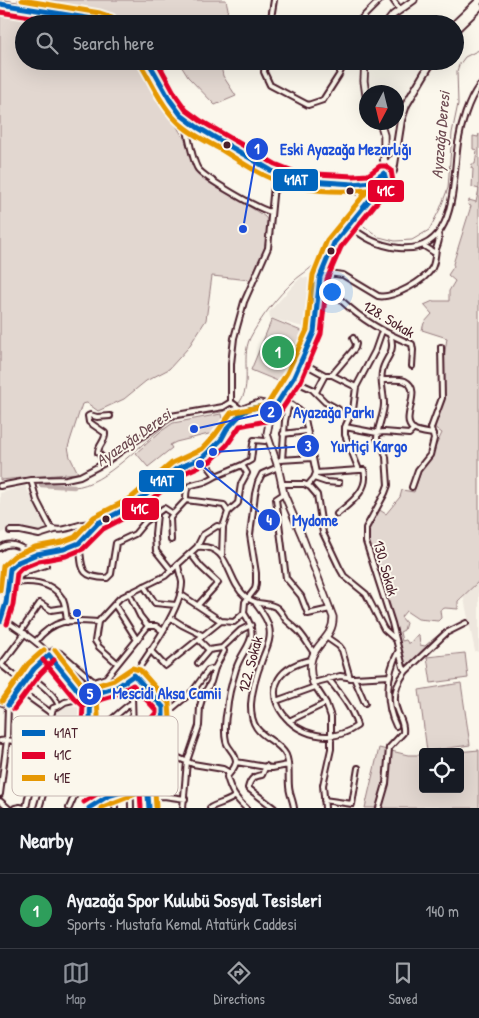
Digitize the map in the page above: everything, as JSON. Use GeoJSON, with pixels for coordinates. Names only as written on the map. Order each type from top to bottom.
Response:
{"type":"FeatureCollection","features":[{"type":"Feature","properties":{"kind":"main road"},"geometry":{"type":"LineString","coordinates":[[464,15],[479,1]]}},
{"type":"Feature","properties":{"kind":"main road"},"geometry":{"type":"LineString","coordinates":[[0,4],[67,15]]}},
{"type":"Feature","properties":{"kind":"main road"},"geometry":{"type":"LineString","coordinates":[[464,21],[479,7]]}},
{"type":"Feature","properties":{"kind":"main road"},"geometry":{"type":"LineString","coordinates":[[152,70],[173,111],[186,124],[222,147],[282,178],[354,188],[367,194],[374,193],[394,167],[401,120],[406,105],[427,70]]}},
{"type":"Feature","properties":{"kind":"main road"},"geometry":{"type":"LineString","coordinates":[[152,70],[181,115],[226,146],[272,173],[296,180]]}},
{"type":"Feature","properties":{"kind":"main road"},"geometry":{"type":"LineString","coordinates":[[322,183],[366,184],[385,177],[391,162],[398,119],[403,104],[422,70]]}},
{"type":"Feature","properties":{"kind":"main road"},"geometry":{"type":"LineString","coordinates":[[384,160],[386,164],[391,162]]}},
{"type":"Feature","properties":{"kind":"main road"},"geometry":{"type":"LineString","coordinates":[[362,192],[362,187],[366,184]]}},
{"type":"Feature","properties":{"kind":"street"},"geometry":{"type":"LineString","coordinates":[[272,15],[274,0]]}},
{"type":"Feature","properties":{"kind":"street"},"geometry":{"type":"LineString","coordinates":[[365,15],[380,0]]}},
{"type":"Feature","properties":{"kind":"street"},"geometry":{"type":"LineString","coordinates":[[393,0],[400,10]]}},
{"type":"Feature","properties":{"kind":"street"},"geometry":{"type":"LineString","coordinates":[[395,15],[414,0]]}},
{"type":"Feature","properties":{"kind":"street"},"geometry":{"type":"LineString","coordinates":[[264,70],[270,85],[308,105],[323,100],[341,70]]}},
{"type":"Feature","properties":{"kind":"street"},"geometry":{"type":"LineString","coordinates":[[365,70],[365,85]]}},
{"type":"Feature","properties":{"kind":"street"},"geometry":{"type":"LineString","coordinates":[[350,222],[363,237],[376,243],[403,248],[424,246],[438,234],[452,200],[459,136],[471,101],[479,86]]}},
{"type":"Feature","properties":{"kind":"street"},"geometry":{"type":"LineString","coordinates":[[186,124],[196,163],[201,171],[247,202],[271,212]]}},
{"type":"Feature","properties":{"kind":"street"},"geometry":{"type":"LineString","coordinates":[[382,130],[385,177]]}},
{"type":"Feature","properties":{"kind":"street"},"geometry":{"type":"LineString","coordinates":[[376,180],[384,160]]}},
{"type":"Feature","properties":{"kind":"street"},"geometry":{"type":"LineString","coordinates":[[242,410],[232,402],[231,364],[234,338],[244,302],[268,248],[274,185],[272,173]]}},
{"type":"Feature","properties":{"kind":"street"},"geometry":{"type":"LineString","coordinates":[[273,197],[277,185],[282,178]]}},
{"type":"Feature","properties":{"kind":"street"},"geometry":{"type":"LineString","coordinates":[[361,209],[362,192]]}},
{"type":"Feature","properties":{"kind":"street"},"geometry":{"type":"LineString","coordinates":[[278,464],[267,440],[267,429],[271,411],[292,380],[315,327],[321,272],[334,243],[374,193]]}},
{"type":"Feature","properties":{"kind":"street"},"geometry":{"type":"LineString","coordinates":[[321,272],[343,275],[382,297],[404,290],[427,274],[432,268],[439,240],[438,234]]}},
{"type":"Feature","properties":{"kind":"street"},"geometry":{"type":"LineString","coordinates":[[424,246],[436,253]]}},
{"type":"Feature","properties":{"kind":"street","name":"128. Sokak"},"geometry":{"type":"LineString","coordinates":[[321,272],[342,300],[382,331],[412,344],[414,350],[412,366]]}},
{"type":"Feature","properties":{"kind":"street"},"geometry":{"type":"LineString","coordinates":[[359,470],[345,435],[345,427],[353,410],[356,387],[375,351],[382,331]]}},
{"type":"Feature","properties":{"kind":"street"},"geometry":{"type":"LineString","coordinates":[[377,434],[384,403],[383,368],[391,353],[390,335]]}},
{"type":"Feature","properties":{"kind":"street"},"geometry":{"type":"LineString","coordinates":[[332,375],[355,348],[356,344],[353,338]]}},
{"type":"Feature","properties":{"kind":"street"},"geometry":{"type":"LineString","coordinates":[[412,487],[418,470],[430,455],[434,439],[431,428],[442,398],[442,347]]}},
{"type":"Feature","properties":{"kind":"street"},"geometry":{"type":"LineString","coordinates":[[301,362],[325,375],[332,375],[356,387]]}},
{"type":"Feature","properties":{"kind":"street"},"geometry":{"type":"LineString","coordinates":[[316,392],[325,375]]}},
{"type":"Feature","properties":{"kind":"street"},"geometry":{"type":"LineString","coordinates":[[292,380],[316,392],[325,402],[338,409]]}},
{"type":"Feature","properties":{"kind":"street"},"geometry":{"type":"LineString","coordinates":[[382,380],[404,381],[409,384],[413,393],[409,424],[414,429],[433,434]]}},
{"type":"Feature","properties":{"kind":"street"},"geometry":{"type":"LineString","coordinates":[[280,398],[304,414],[316,473],[308,486]]}},
{"type":"Feature","properties":{"kind":"street"},"geometry":{"type":"LineString","coordinates":[[0,486],[32,480],[66,479],[80,476],[107,462],[171,416],[223,407],[232,402]]}},
{"type":"Feature","properties":{"kind":"street"},"geometry":{"type":"LineString","coordinates":[[91,716],[90,702],[54,660],[36,641],[1,620],[10,584],[10,569],[18,562],[37,554],[64,549],[79,543],[96,527],[140,504],[176,471],[196,462],[219,443],[232,420],[242,410],[259,403],[271,411]]}},
{"type":"Feature","properties":{"kind":"street"},"geometry":{"type":"LineString","coordinates":[[289,403],[278,464],[279,485],[317,576],[333,622],[310,660],[310,672],[314,685],[326,703],[331,717],[331,749],[323,785],[325,808]]}},
{"type":"Feature","properties":{"kind":"street"},"geometry":{"type":"LineString","coordinates":[[227,430],[241,414],[252,407],[271,411]]}},
{"type":"Feature","properties":{"kind":"street"},"geometry":{"type":"LineString","coordinates":[[107,462],[98,453],[104,441],[105,433],[88,422],[88,419],[90,415],[97,417],[110,416]]}},
{"type":"Feature","properties":{"kind":"street"},"geometry":{"type":"LineString","coordinates":[[345,427],[377,434],[384,432],[409,434],[414,429]]}},
{"type":"Feature","properties":{"kind":"street"},"geometry":{"type":"LineString","coordinates":[[283,434],[307,431]]}},
{"type":"Feature","properties":{"kind":"street","name":"130. Sokak"},"geometry":{"type":"LineString","coordinates":[[377,434],[378,443],[386,456],[388,485],[366,528],[366,542],[392,623],[398,652],[406,671]]}},
{"type":"Feature","properties":{"kind":"street"},"geometry":{"type":"LineString","coordinates":[[171,540],[170,518],[186,500],[188,487],[192,484],[200,484],[251,460],[253,444],[267,440]]}},
{"type":"Feature","properties":{"kind":"street"},"geometry":{"type":"LineString","coordinates":[[202,458],[216,476]]}},
{"type":"Feature","properties":{"kind":"street"},"geometry":{"type":"LineString","coordinates":[[180,594],[221,621],[234,622],[244,613],[256,583],[250,535],[255,494],[260,477],[278,464],[313,458]]}},
{"type":"Feature","properties":{"kind":"street"},"geometry":{"type":"LineString","coordinates":[[222,556],[223,527],[228,512],[238,503],[241,484],[247,474],[242,465]]}},
{"type":"Feature","properties":{"kind":"street"},"geometry":{"type":"LineString","coordinates":[[316,473],[359,470],[366,472],[364,486],[355,498],[337,514]]}},
{"type":"Feature","properties":{"kind":"street"},"geometry":{"type":"LineString","coordinates":[[314,478],[326,482],[339,483]]}},
{"type":"Feature","properties":{"kind":"street"},"geometry":{"type":"LineString","coordinates":[[32,480],[37,502],[51,528],[55,530]]}},
{"type":"Feature","properties":{"kind":"street"},"geometry":{"type":"LineString","coordinates":[[279,485],[308,486],[318,495],[323,533],[340,569],[344,576],[366,594],[384,629],[394,638]]}},
{"type":"Feature","properties":{"kind":"street"},"geometry":{"type":"LineString","coordinates":[[283,495],[276,499],[276,503],[281,527],[286,578],[301,596],[308,614],[330,609]]}},
{"type":"Feature","properties":{"kind":"street"},"geometry":{"type":"LineString","coordinates":[[186,500],[224,505],[228,512]]}},
{"type":"Feature","properties":{"kind":"street"},"geometry":{"type":"LineString","coordinates":[[79,543],[83,571],[98,578],[107,578],[111,574],[116,543],[135,534],[146,522],[164,508],[173,514]]}},
{"type":"Feature","properties":{"kind":"street"},"geometry":{"type":"LineString","coordinates":[[158,512],[156,518],[156,551],[172,571]]}},
{"type":"Feature","properties":{"kind":"street"},"geometry":{"type":"LineString","coordinates":[[10,531],[39,535],[84,525],[96,527]]}},
{"type":"Feature","properties":{"kind":"street"},"geometry":{"type":"LineString","coordinates":[[117,663],[99,647],[95,640],[98,622],[120,598],[165,576],[178,566],[197,547],[203,534],[217,526],[223,527]]}},
{"type":"Feature","properties":{"kind":"street"},"geometry":{"type":"LineString","coordinates":[[0,548],[3,545],[13,544],[37,554]]}},
{"type":"Feature","properties":{"kind":"street"},"geometry":{"type":"LineString","coordinates":[[197,547],[211,547],[222,556],[242,594],[256,604],[272,605],[278,608],[286,621],[300,633],[314,653]]}},
{"type":"Feature","properties":{"kind":"street"},"geometry":{"type":"LineString","coordinates":[[191,554],[201,567],[218,583],[198,605]]}},
{"type":"Feature","properties":{"kind":"street"},"geometry":{"type":"LineString","coordinates":[[10,584],[27,572],[46,566]]}},
{"type":"Feature","properties":{"kind":"street"},"geometry":{"type":"LineString","coordinates":[[51,716],[53,708],[65,702],[108,691],[126,682],[134,675],[171,618],[180,594],[182,581],[178,566]]}},
{"type":"Feature","properties":{"kind":"street"},"geometry":{"type":"LineString","coordinates":[[0,590],[9,576]]}},
{"type":"Feature","properties":{"kind":"street"},"geometry":{"type":"LineString","coordinates":[[10,584],[18,582],[47,586],[54,589],[63,599],[67,622]]}},
{"type":"Feature","properties":{"kind":"street"},"geometry":{"type":"LineString","coordinates":[[144,586],[155,603],[176,605]]}},
{"type":"Feature","properties":{"kind":"street"},"geometry":{"type":"LineString","coordinates":[[129,593],[140,616],[148,626]]}},
{"type":"Feature","properties":{"kind":"street"},"geometry":{"type":"LineString","coordinates":[[24,683],[1,664],[40,603],[50,610],[64,608]]}},
{"type":"Feature","properties":{"kind":"street","name":"122. Sokak"},"geometry":{"type":"LineString","coordinates":[[256,604],[266,617],[270,634],[255,684],[251,704],[252,715],[258,731],[281,748],[288,759],[289,788],[294,808]]}},
{"type":"Feature","properties":{"kind":"street"},"geometry":{"type":"LineString","coordinates":[[115,605],[137,640]]}},
{"type":"Feature","properties":{"kind":"street"},"geometry":{"type":"LineString","coordinates":[[244,613],[251,625],[252,632],[236,667],[226,711],[226,741],[235,756],[236,762],[227,777],[234,797],[246,808]]}},
{"type":"Feature","properties":{"kind":"street"},"geometry":{"type":"LineString","coordinates":[[171,618],[202,635]]}},
{"type":"Feature","properties":{"kind":"street"},"geometry":{"type":"LineString","coordinates":[[150,650],[165,666],[221,621]]}},
{"type":"Feature","properties":{"kind":"street"},"geometry":{"type":"LineString","coordinates":[[36,641],[53,625],[67,622],[98,622]]}},
{"type":"Feature","properties":{"kind":"street"},"geometry":{"type":"LineString","coordinates":[[380,808],[386,784],[388,748],[404,733],[404,727],[394,704],[397,686],[406,671],[446,633],[466,623]]}},
{"type":"Feature","properties":{"kind":"street"},"geometry":{"type":"LineString","coordinates":[[198,663],[209,650],[222,648],[241,630],[251,625]]}},
{"type":"Feature","properties":{"kind":"street"},"geometry":{"type":"LineString","coordinates":[[148,626],[156,626],[163,631]]}},
{"type":"Feature","properties":{"kind":"street"},"geometry":{"type":"LineString","coordinates":[[0,794],[7,740],[8,705],[30,675],[54,650],[61,653],[94,682],[106,678],[148,626]]}},
{"type":"Feature","properties":{"kind":"street"},"geometry":{"type":"LineString","coordinates":[[202,635],[199,640],[209,650]]}},
{"type":"Feature","properties":{"kind":"street"},"geometry":{"type":"LineString","coordinates":[[325,637],[340,646],[352,678],[365,703]]}},
{"type":"Feature","properties":{"kind":"street"},"geometry":{"type":"LineString","coordinates":[[184,808],[187,761],[199,726],[200,706],[224,651],[222,648]]}},
{"type":"Feature","properties":{"kind":"street"},"geometry":{"type":"LineString","coordinates":[[396,726],[389,708],[390,676],[398,652]]}},
{"type":"Feature","properties":{"kind":"street"},"geometry":{"type":"LineString","coordinates":[[54,660],[61,653]]}},
{"type":"Feature","properties":{"kind":"street"},"geometry":{"type":"LineString","coordinates":[[59,666],[67,658]]}},
{"type":"Feature","properties":{"kind":"street"},"geometry":{"type":"LineString","coordinates":[[310,660],[301,662],[282,674],[278,680],[276,701],[281,713],[288,721],[311,734],[343,735],[357,726],[351,710],[328,678]]}},
{"type":"Feature","properties":{"kind":"street"},"geometry":{"type":"LineString","coordinates":[[163,716],[193,691],[208,670],[215,668]]}},
{"type":"Feature","properties":{"kind":"street"},"geometry":{"type":"LineString","coordinates":[[30,675],[57,700],[59,706]]}},
{"type":"Feature","properties":{"kind":"street"},"geometry":{"type":"LineString","coordinates":[[134,675],[163,707],[163,716]]}},
{"type":"Feature","properties":{"kind":"street"},"geometry":{"type":"LineString","coordinates":[[276,701],[328,678],[340,676],[352,678],[390,676]]}},
{"type":"Feature","properties":{"kind":"street"},"geometry":{"type":"LineString","coordinates":[[75,686],[92,680]]}},
{"type":"Feature","properties":{"kind":"street"},"geometry":{"type":"LineString","coordinates":[[126,682],[132,695],[132,716]]}},
{"type":"Feature","properties":{"kind":"street"},"geometry":{"type":"LineString","coordinates":[[19,690],[52,713]]}},
{"type":"Feature","properties":{"kind":"street"},"geometry":{"type":"LineString","coordinates":[[0,702],[8,705]]}},
{"type":"Feature","properties":{"kind":"street"},"geometry":{"type":"LineString","coordinates":[[115,716],[132,703]]}},
{"type":"Feature","properties":{"kind":"street"},"geometry":{"type":"LineString","coordinates":[[288,721],[326,703]]}},
{"type":"Feature","properties":{"kind":"street"},"geometry":{"type":"LineString","coordinates":[[0,741],[12,741]]}},
{"type":"Feature","properties":{"kind":"street"},"geometry":{"type":"LineString","coordinates":[[178,757],[193,764],[223,769],[230,773]]}},
{"type":"Feature","properties":{"kind":"street"},"geometry":{"type":"LineString","coordinates":[[236,762],[272,768],[288,765]]}},
{"type":"Feature","properties":{"kind":"street"},"geometry":{"type":"LineString","coordinates":[[266,766],[262,775],[255,776],[250,780],[248,788],[274,808]]}},
{"type":"Feature","properties":{"kind":"street"},"geometry":{"type":"LineString","coordinates":[[324,800],[352,804],[358,768]]}},
{"type":"Feature","properties":{"kind":"street"},"geometry":{"type":"LineString","coordinates":[[39,808],[44,796]]}},
{"type":"Feature","properties":{"kind":"street"},"geometry":{"type":"LineString","coordinates":[[69,808],[74,796]]}},
{"type":"Feature","properties":{"kind":"street"},"geometry":{"type":"LineString","coordinates":[[89,808],[95,802],[109,796]]}},
{"type":"Feature","properties":{"kind":"street"},"geometry":{"type":"LineString","coordinates":[[149,808],[148,797],[164,796],[185,799]]}},
{"type":"Feature","properties":{"kind":"street"},"geometry":{"type":"LineString","coordinates":[[210,808],[216,804],[228,802],[234,797]]}},
{"type":"Feature","properties":{"kind":"street"},"geometry":{"type":"LineString","coordinates":[[0,801],[8,808]]}},
{"type":"Feature","properties":{"kind":"street"},"geometry":{"type":"LineString","coordinates":[[15,808],[25,808]]}},
{"type":"Feature","properties":{"kind":"shaded area"},"geometry":{"type":"Polygon","coordinates":[[[17,0],[226,0],[228,9],[226,15],[106,15],[66,4],[17,0]]]}},
{"type":"Feature","properties":{"kind":"shaded area"},"geometry":{"type":"Polygon","coordinates":[[[0,9],[25,15],[15,15],[15,70],[144,70],[153,88],[185,140],[197,173],[264,216],[268,221],[269,229],[265,248],[250,280],[212,276],[206,320],[188,348],[169,369],[146,381],[124,399],[98,411],[87,403],[82,404],[68,447],[70,457],[78,473],[0,480],[0,9]]]}},
{"type":"Feature","properties":{"kind":"shaded area"},"geometry":{"type":"Polygon","coordinates":[[[184,70],[222,70],[223,76],[236,96],[215,105],[184,70]]]}},
{"type":"Feature","properties":{"kind":"shaded area"},"geometry":{"type":"Polygon","coordinates":[[[479,134],[479,189],[472,187],[473,169],[471,168],[472,164],[475,164],[477,150],[473,149],[473,136],[478,137],[479,134]]]}},
{"type":"Feature","properties":{"kind":"shaded area"},"geometry":{"type":"Polygon","coordinates":[[[479,189],[479,581],[458,601],[458,609],[445,608],[440,610],[441,618],[438,621],[418,619],[406,611],[401,617],[406,623],[404,630],[400,632],[402,641],[406,640],[410,643],[418,634],[420,645],[425,646],[443,631],[407,665],[400,651],[368,542],[369,526],[378,509],[386,514],[400,497],[402,490],[414,492],[421,471],[442,433],[434,427],[443,400],[444,358],[447,338],[422,330],[424,323],[432,314],[424,305],[433,301],[449,301],[449,291],[455,281],[448,275],[454,266],[453,264],[471,206],[468,205],[469,200],[476,202],[479,189]]]}},
{"type":"Feature","properties":{"kind":"shaded area"},"geometry":{"type":"Polygon","coordinates":[[[301,277],[317,280],[310,329],[270,318],[269,312],[301,277]]]}},
{"type":"Feature","properties":{"kind":"shaded area"},"geometry":{"type":"Polygon","coordinates":[[[272,319],[306,333],[285,384],[251,370],[272,319]]]}},
{"type":"Feature","properties":{"kind":"shaded area"},"geometry":{"type":"Polygon","coordinates":[[[221,414],[223,426],[221,431],[176,442],[170,445],[172,448],[148,467],[136,453],[173,423],[221,414]]]}},
{"type":"Feature","properties":{"kind":"shaded area"},"geometry":{"type":"Polygon","coordinates":[[[25,486],[50,528],[36,533],[10,529],[0,534],[0,493],[25,486]]]}},
{"type":"Feature","properties":{"kind":"shaded area"},"geometry":{"type":"Polygon","coordinates":[[[479,581],[479,652],[475,651],[464,595],[479,581]]]}},
{"type":"Feature","properties":{"kind":"shaded area"},"geometry":{"type":"Polygon","coordinates":[[[465,653],[468,678],[431,683],[427,657],[465,653]]]}},
{"type":"Feature","properties":{"kind":"shaded area"},"geometry":{"type":"Polygon","coordinates":[[[461,683],[470,745],[448,748],[427,748],[419,690],[461,683]]]}},
{"type":"Feature","properties":{"kind":"shaded area"},"geometry":{"type":"Polygon","coordinates":[[[63,706],[84,708],[84,716],[52,716],[63,706]]]}},
{"type":"Feature","properties":{"kind":"shaded area"},"geometry":{"type":"Polygon","coordinates":[[[379,748],[408,755],[419,755],[419,793],[464,793],[464,751],[479,750],[479,808],[365,808],[379,748]]]}},
{"type":"Feature","properties":{"kind":"waterway","name":"Ayazağa Deresi"},"geometry":{"type":"LineString","coordinates":[[464,58],[479,50]]}},
{"type":"Feature","properties":{"kind":"waterway","name":"Ayazağa Deresi"},"geometry":{"type":"LineString","coordinates":[[354,219],[379,237],[395,241],[412,240],[429,230],[448,188],[452,133],[458,104],[457,70]]}},
{"type":"Feature","properties":{"kind":"waterway","name":"Ayazağa Deresi"},"geometry":{"type":"LineString","coordinates":[[238,404],[243,397],[245,389],[247,346],[254,330],[282,294],[314,264],[339,221],[345,216],[351,217]]}},
{"type":"Feature","properties":{"kind":"waterway","name":"Ayazağa Deresi"},"geometry":{"type":"LineString","coordinates":[[74,487],[86,485],[98,479],[161,429],[178,418],[220,412],[235,407]]}},
{"type":"Feature","properties":{"kind":"waterway","name":"Ayazağa Deresi"},"geometry":{"type":"LineString","coordinates":[[41,485],[74,487]]}},
{"type":"Feature","properties":{"kind":"transit line","name":"41E"},"geometry":{"type":"LineString","coordinates":[[22,0],[106,15]]}},
{"type":"Feature","properties":{"kind":"transit line","name":"41AT"},"geometry":{"type":"LineString","coordinates":[[0,4],[68,15]]}},
{"type":"Feature","properties":{"kind":"transit line","name":"41C"},"geometry":{"type":"LineString","coordinates":[[0,12],[19,15]]}},
{"type":"Feature","properties":{"kind":"transit line","name":"41E"},"geometry":{"type":"LineString","coordinates":[[0,590],[3,566],[14,556],[35,547],[62,542],[75,537],[94,517],[131,498],[172,463],[202,449],[231,413],[267,405],[287,373],[307,330],[313,275],[327,240],[368,190],[331,191],[306,189],[282,183],[257,172],[181,125],[166,108],[144,70]]}},
{"type":"Feature","properties":{"kind":"transit line","name":"41AT"},"geometry":{"type":"LineString","coordinates":[[0,622],[6,603],[10,569],[18,562],[37,554],[64,549],[79,543],[98,523],[135,504],[176,469],[202,458],[221,440],[227,429],[241,414],[249,409],[258,407],[271,413],[294,377],[314,332],[320,277],[334,243],[386,180],[384,173],[371,182],[353,184],[296,180],[272,171],[197,127],[181,115],[153,70]]}},
{"type":"Feature","properties":{"kind":"transit line","name":"41C"},"geometry":{"type":"LineString","coordinates":[[7,624],[13,605],[17,573],[22,568],[39,561],[66,556],[83,549],[103,529],[139,510],[180,475],[211,461],[227,445],[240,426],[276,418],[301,381],[321,334],[327,279],[341,247],[393,182],[391,170],[385,166],[380,166],[368,175],[353,176],[298,173],[275,164],[201,121],[186,110],[162,70]]}},
{"type":"Feature","properties":{"kind":"transit line","name":"41E"},"geometry":{"type":"LineString","coordinates":[[2,701],[28,664],[44,650]]}},
{"type":"Feature","properties":{"kind":"transit line","name":"41E"},"geometry":{"type":"LineString","coordinates":[[55,650],[85,688],[97,699],[98,716]]}},
{"type":"Feature","properties":{"kind":"transit line","name":"41AT"},"geometry":{"type":"LineString","coordinates":[[49,655],[80,693],[90,702],[90,716]]}},
{"type":"Feature","properties":{"kind":"transit line","name":"41AT"},"geometry":{"type":"LineString","coordinates":[[8,705],[34,669],[49,655]]}},
{"type":"Feature","properties":{"kind":"transit line","name":"41C"},"geometry":{"type":"LineString","coordinates":[[43,660],[74,698],[83,706],[82,716]]}},
{"type":"Feature","properties":{"kind":"transit line","name":"41C"},"geometry":{"type":"LineString","coordinates":[[14,709],[40,674],[54,660]]}},
{"type":"Feature","properties":{"kind":"transit line","name":"41E"},"geometry":{"type":"LineString","coordinates":[[82,690],[114,680],[132,668],[140,670],[169,703],[170,716]]}},
{"type":"Feature","properties":{"kind":"transit line","name":"41AT"},"geometry":{"type":"LineString","coordinates":[[84,697],[117,687],[134,675],[163,707],[163,716]]}},
{"type":"Feature","properties":{"kind":"transit line","name":"41C"},"geometry":{"type":"LineString","coordinates":[[86,704],[113,696],[133,685],[156,710],[153,716]]}},
{"type":"Feature","properties":{"kind":"transit line","name":"41C"},"geometry":{"type":"LineString","coordinates":[[84,802],[94,796]]}},
{"type":"Feature","properties":{"kind":"transit line","name":"41AT"},"geometry":{"type":"LineString","coordinates":[[89,808],[108,796]]}},
{"type":"Feature","properties":{"kind":"transit line","name":"41E"},"geometry":{"type":"LineString","coordinates":[[101,808],[130,796]]}},
{"type":"Feature","properties":{"kind":"transit line","name":"41C"},"geometry":{"type":"LineString","coordinates":[[140,796],[141,808]]}},
{"type":"Feature","properties":{"kind":"transit line","name":"41AT"},"geometry":{"type":"LineString","coordinates":[[148,796],[149,808]]}},
{"type":"Feature","properties":{"kind":"transit line","name":"41E"},"geometry":{"type":"LineString","coordinates":[[155,796],[156,807]]}},
{"type":"Feature","properties":{"kind":"place","name":"Eski Ayazağa Mezarlığı"},"geometry":{"type":"Point","coordinates":[243,229]}},
{"type":"Feature","properties":{"kind":"place","name":"Ayazağa Spor Kulubü Sosyal Tesisleri"},"geometry":{"type":"Point","coordinates":[278,352]}},
{"type":"Feature","properties":{"kind":"place","name":"Ayazağa Parkı"},"geometry":{"type":"Point","coordinates":[194,429]}},
{"type":"Feature","properties":{"kind":"place","name":"Yurtiçi Kargo"},"geometry":{"type":"Point","coordinates":[213,452]}},
{"type":"Feature","properties":{"kind":"place","name":"Mydome"},"geometry":{"type":"Point","coordinates":[200,464]}},
{"type":"Feature","properties":{"kind":"place","name":"Mescidi Aksa Camii"},"geometry":{"type":"Point","coordinates":[77,613]}}]}
